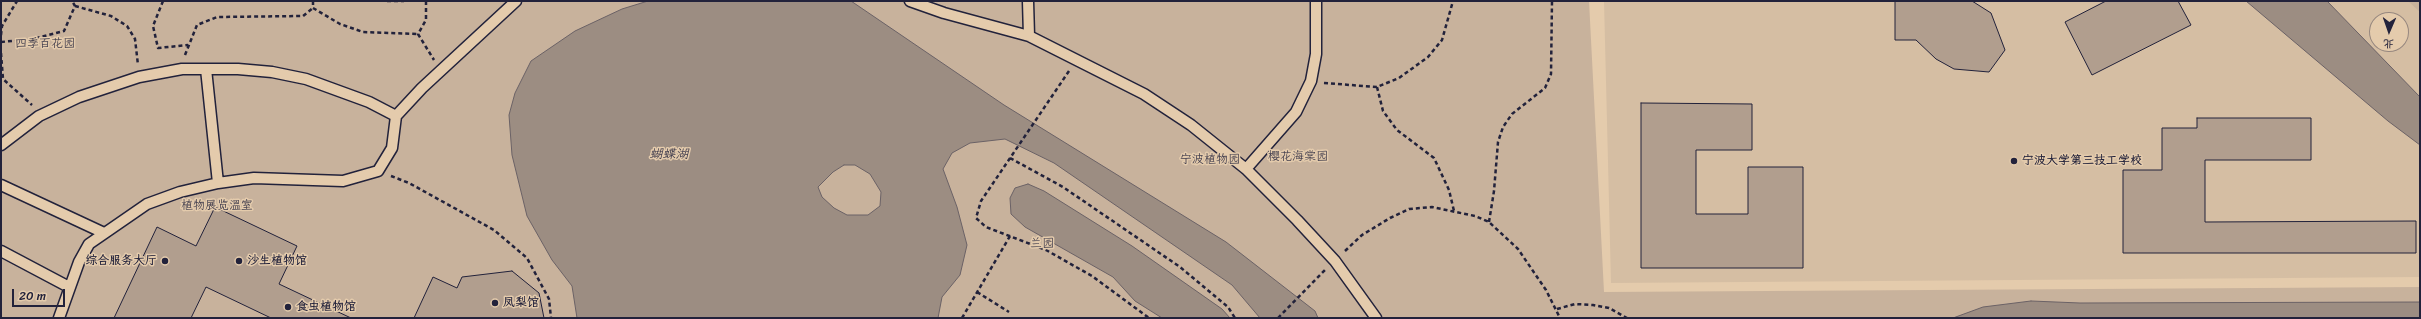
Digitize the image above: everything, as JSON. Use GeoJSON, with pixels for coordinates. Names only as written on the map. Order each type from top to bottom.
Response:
{"type":"FeatureCollection","features":[{"type":"Feature","properties":{"kind":"lane"},"geometry":{"type":"LineString","coordinates":[[59,318],[79,262],[89,244],[147,204],[180,192],[218,183],[254,178],[343,181],[378,171],[392,148],[396,116],[422,88],[516,1]]}},
{"type":"Feature","properties":{"kind":"lane"},"geometry":{"type":"LineString","coordinates":[[910,1],[932,9],[1030,36],[1144,94],[1191,125],[1246,170],[1335,260],[1376,318]]}},
{"type":"Feature","properties":{"kind":"lane"},"geometry":{"type":"LineString","coordinates":[[1028,1],[1030,36]]}},
{"type":"Feature","properties":{"kind":"lane"},"geometry":{"type":"LineString","coordinates":[[1246,170],[1296,112],[1310,81],[1316,54],[1316,1]]}},
{"type":"Feature","properties":{"kind":"lane"},"geometry":{"type":"LineString","coordinates":[[1,144],[39,116],[79,97],[139,77],[182,69],[272,72],[306,79],[363,99],[396,116]]}},
{"type":"Feature","properties":{"kind":"lane"},"geometry":{"type":"LineString","coordinates":[[206,69],[218,183]]}},
{"type":"Feature","properties":{"kind":"lane"},"geometry":{"type":"LineString","coordinates":[[1,185],[104,233]]}},
{"type":"Feature","properties":{"kind":"lane"},"geometry":{"type":"LineString","coordinates":[[1,251],[69,287]]}},
{"type":"Feature","properties":{"kind":"path"},"geometry":{"type":"LineString","coordinates":[[1,35],[2,26],[17,1]]}},
{"type":"Feature","properties":{"kind":"path"},"geometry":{"type":"LineString","coordinates":[[72,1],[75,6],[112,16],[127,26],[135,39],[139,77]]}},
{"type":"Feature","properties":{"kind":"path"},"geometry":{"type":"LineString","coordinates":[[163,1],[153,26],[158,48],[188,45]]}},
{"type":"Feature","properties":{"kind":"path"},"geometry":{"type":"LineString","coordinates":[[312,1],[313,8]]}},
{"type":"Feature","properties":{"kind":"path"},"geometry":{"type":"LineString","coordinates":[[387,1],[404,1]]}},
{"type":"Feature","properties":{"kind":"path"},"geometry":{"type":"LineString","coordinates":[[418,34],[426,20],[426,1]]}},
{"type":"Feature","properties":{"kind":"path"},"geometry":{"type":"LineString","coordinates":[[1310,81],[1377,87],[1399,78],[1428,57],[1442,40],[1453,1]]}},
{"type":"Feature","properties":{"kind":"path"},"geometry":{"type":"LineString","coordinates":[[1489,222],[1494,191],[1498,142],[1503,127],[1512,114],[1545,88],[1551,74],[1552,1]]}},
{"type":"Feature","properties":{"kind":"path"},"geometry":{"type":"LineString","coordinates":[[1,42],[33,39],[64,31],[75,6]]}},
{"type":"Feature","properties":{"kind":"path"},"geometry":{"type":"LineString","coordinates":[[182,69],[188,45],[197,25],[217,17],[303,16],[313,8]]}},
{"type":"Feature","properties":{"kind":"path"},"geometry":{"type":"LineString","coordinates":[[313,8],[340,24],[363,32],[418,34]]}},
{"type":"Feature","properties":{"kind":"path"},"geometry":{"type":"LineString","coordinates":[[418,34],[441,72]]}},
{"type":"Feature","properties":{"kind":"path"},"geometry":{"type":"LineString","coordinates":[[1,53],[3,79],[28,100],[39,116]]}},
{"type":"Feature","properties":{"kind":"path"},"geometry":{"type":"LineString","coordinates":[[1077,59],[981,200],[976,218],[986,227],[1046,250],[1092,276],[1149,318]]}},
{"type":"Feature","properties":{"kind":"path"},"geometry":{"type":"LineString","coordinates":[[1377,87],[1383,111],[1397,130],[1434,158],[1449,190],[1454,211]]}},
{"type":"Feature","properties":{"kind":"path"},"geometry":{"type":"LineString","coordinates":[[1010,158],[1063,187],[1180,266],[1228,307],[1235,318]]}},
{"type":"Feature","properties":{"kind":"path"},"geometry":{"type":"LineString","coordinates":[[378,171],[409,184],[494,230],[522,253],[527,258],[549,299],[551,318]]}},
{"type":"Feature","properties":{"kind":"path"},"geometry":{"type":"LineString","coordinates":[[1278,318],[1362,235],[1390,218],[1409,209],[1432,207],[1475,216],[1489,222],[1518,249],[1530,264],[1557,310],[1560,318]]}},
{"type":"Feature","properties":{"kind":"path"},"geometry":{"type":"LineString","coordinates":[[962,318],[1010,236]]}},
{"type":"Feature","properties":{"kind":"path"},"geometry":{"type":"LineString","coordinates":[[977,292],[1009,312]]}},
{"type":"Feature","properties":{"kind":"path"},"geometry":{"type":"LineString","coordinates":[[1557,310],[1575,304],[1593,305],[1609,308],[1626,318]]}},
{"type":"Feature","properties":{"kind":"shaded area","name":"宁波大学第三技工学校"},"geometry":{"type":"Polygon","coordinates":[[[1604,1],[2420,1],[2420,277],[1611,283],[1604,1]]]}},
{"type":"Feature","properties":{"kind":"green space","name":"宁波植物园"},"geometry":{"type":"Polygon","coordinates":[[[1,1],[1589,1],[1604,292],[2420,287],[2420,318],[1,318],[1,1]]]}},
{"type":"Feature","properties":{"kind":"green space"},"geometry":{"type":"Polygon","coordinates":[[[2408,1],[2420,1],[2420,12],[2408,1]]]}},
{"type":"Feature","properties":{"kind":"water","name":"蝴蝶湖"},"geometry":{"type":"Polygon","coordinates":[[[648,1],[851,1],[1004,105],[1226,242],[1315,311],[1318,318],[1260,318],[1232,285],[1054,163],[1005,139],[970,143],[952,153],[943,169],[957,207],[967,245],[960,275],[942,297],[938,318],[577,318],[572,286],[552,260],[527,216],[512,155],[509,115],[515,93],[531,61],[575,31],[622,9],[648,1]],[[844,165],[833,172],[818,187],[822,197],[834,208],[847,215],[868,215],[880,206],[881,192],[870,174],[855,165],[844,165]]]}},
{"type":"Feature","properties":{"kind":"water"},"geometry":{"type":"Polygon","coordinates":[[[2246,1],[2327,1],[2369,44],[2369,52],[2376,52],[2420,97],[2420,145],[2388,121],[2246,1]]]}},
{"type":"Feature","properties":{"kind":"water"},"geometry":{"type":"Polygon","coordinates":[[[1028,184],[1044,191],[1132,246],[1222,309],[1230,318],[1162,318],[1135,301],[1113,277],[1025,227],[1011,214],[1010,198],[1015,188],[1028,184]]]}},
{"type":"Feature","properties":{"kind":"water"},"geometry":{"type":"Polygon","coordinates":[[[2031,301],[2080,303],[2420,302],[2420,318],[1953,318],[1983,307],[2031,301]]]}},
{"type":"Feature","properties":{"kind":"building"},"geometry":{"type":"Polygon","coordinates":[[[1895,1],[1972,1],[1991,13],[2005,50],[1989,72],[1954,69],[1936,59],[1916,40],[1895,40],[1895,1]]]}},
{"type":"Feature","properties":{"kind":"building"},"geometry":{"type":"Polygon","coordinates":[[[2106,1],[2178,1],[2191,25],[2092,75],[2065,22],[2106,1]]]}},
{"type":"Feature","properties":{"kind":"building"},"geometry":{"type":"Polygon","coordinates":[[[1641,103],[1752,104],[1752,150],[1696,150],[1696,214],[1748,214],[1748,167],[1803,167],[1803,268],[1641,268],[1641,103]]]}},
{"type":"Feature","properties":{"kind":"building"},"geometry":{"type":"Polygon","coordinates":[[[2197,118],[2311,118],[2311,160],[2205,160],[2205,222],[2416,221],[2416,253],[2123,253],[2123,170],[2162,170],[2162,128],[2197,128],[2197,118]]]}},
{"type":"Feature","properties":{"kind":"building"},"geometry":{"type":"Polygon","coordinates":[[[215,207],[297,246],[279,284],[351,318],[271,318],[206,287],[191,318],[114,318],[157,227],[196,246],[215,207]]]}},
{"type":"Feature","properties":{"kind":"building","name":"凤梨馆"},"geometry":{"type":"Polygon","coordinates":[[[512,271],[539,293],[544,318],[414,318],[433,277],[457,288],[462,277],[512,271]]]}},
{"type":"Feature","properties":{"kind":"place","name":"宁波大学第三技工学校"},"geometry":{"type":"Point","coordinates":[2014,161]}},
{"type":"Feature","properties":{"kind":"place","name":"综合服务大厅"},"geometry":{"type":"Point","coordinates":[165,261]}},
{"type":"Feature","properties":{"kind":"place","name":"沙生植物馆"},"geometry":{"type":"Point","coordinates":[239,261]}},
{"type":"Feature","properties":{"kind":"place","name":"凤梨馆"},"geometry":{"type":"Point","coordinates":[495,303]}},
{"type":"Feature","properties":{"kind":"place","name":"食虫植物馆"},"geometry":{"type":"Point","coordinates":[288,307]}},
{"type":"Feature","properties":{"kind":"park label","name":"四季百花园"},"geometry":{"type":"Point","coordinates":[45,44]}},
{"type":"Feature","properties":{"kind":"park label","name":"樱花海棠园"},"geometry":{"type":"Point","coordinates":[1298,157]}},
{"type":"Feature","properties":{"kind":"park label","name":"植物展览温室"},"geometry":{"type":"Point","coordinates":[217,206]}},
{"type":"Feature","properties":{"kind":"park label","name":"兰园"},"geometry":{"type":"Point","coordinates":[1042,244]}}]}
